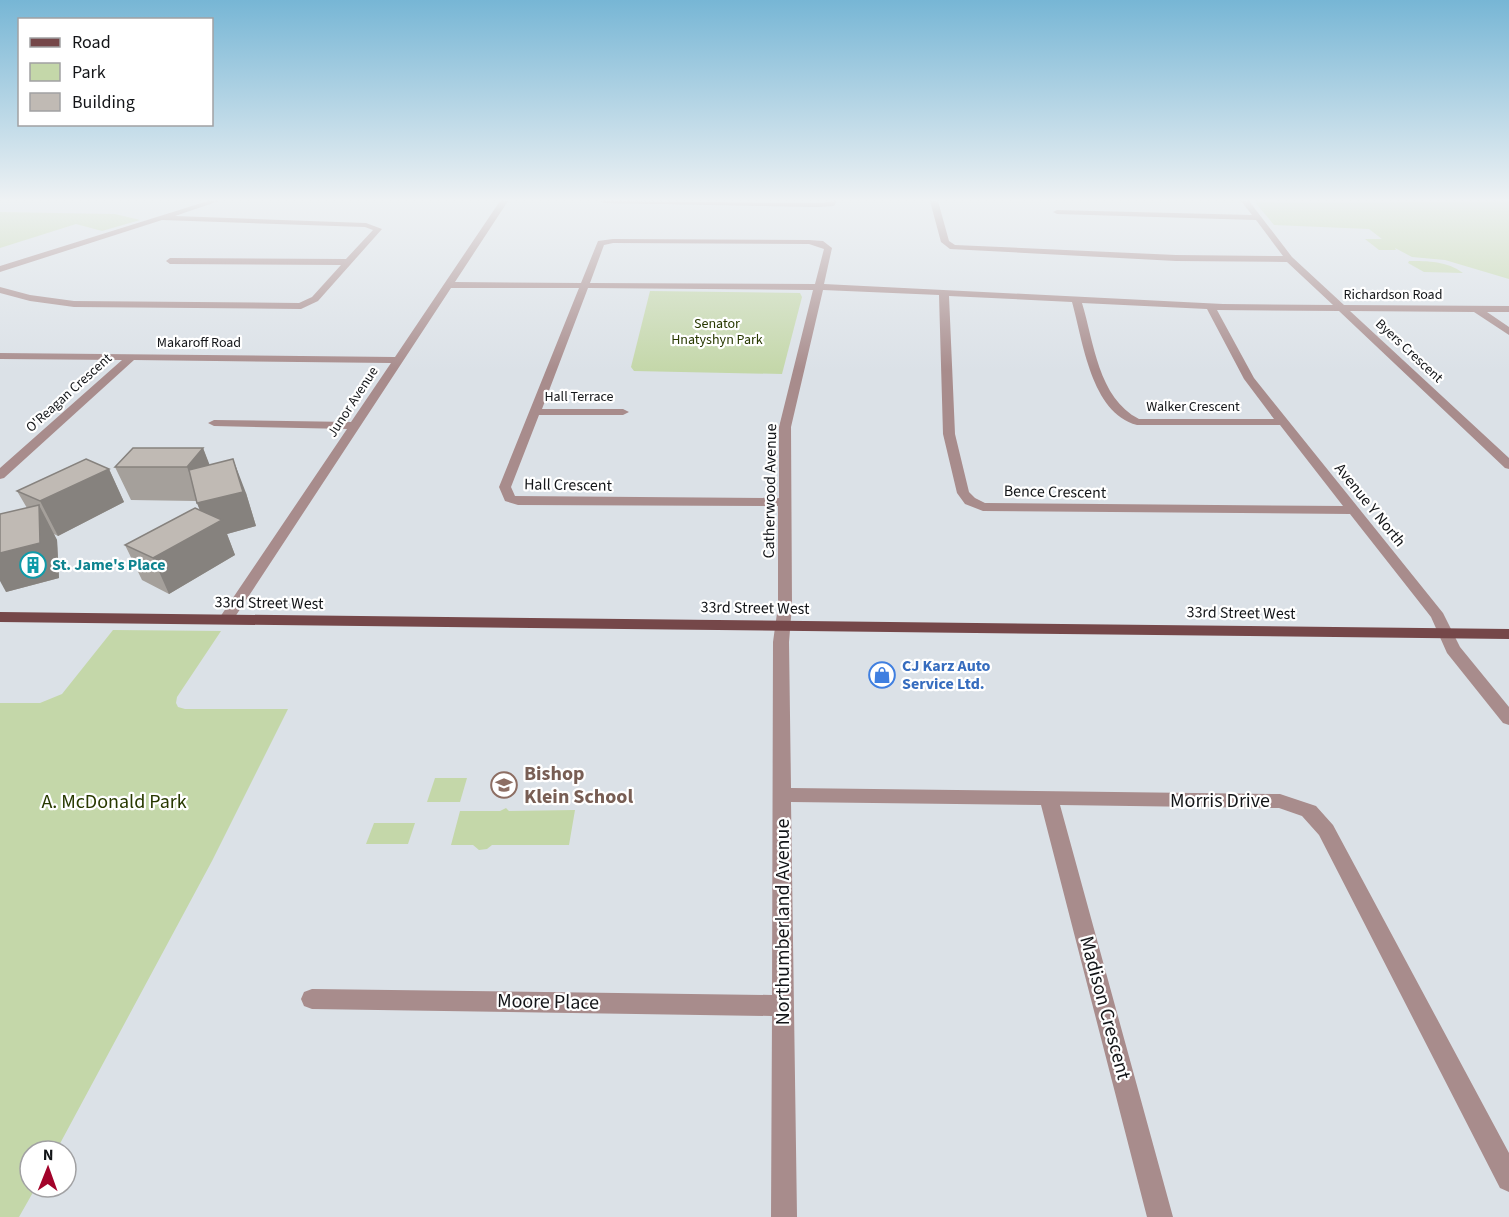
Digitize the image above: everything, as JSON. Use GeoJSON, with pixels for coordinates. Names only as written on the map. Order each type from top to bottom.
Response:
{"type":"FeatureCollection","features":[{"type":"Feature","properties":{"kind":"main road","name":"33rd Street West"},"geometry":{"type":"LineString","coordinates":[[0,617],[1509,634]]}},
{"type":"Feature","properties":{"kind":"street"},"geometry":{"type":"LineString","coordinates":[[0,268],[32,258]]}},
{"type":"Feature","properties":{"kind":"street"},"geometry":{"type":"LineString","coordinates":[[0,290],[30,298],[74,304],[301,306],[315,299],[352,258]]}},
{"type":"Feature","properties":{"kind":"street","name":"Junor Avenue"},"geometry":{"type":"LineString","coordinates":[[226,620],[466,258]]}},
{"type":"Feature","properties":{"kind":"street","name":"Catherwood Avenue"},"geometry":{"type":"LineString","coordinates":[[584,286],[595,258]]}},
{"type":"Feature","properties":{"kind":"street","name":"Catherwood Avenue"},"geometry":{"type":"LineString","coordinates":[[783,626],[786,420],[825,258]]}},
{"type":"Feature","properties":{"kind":"street"},"geometry":{"type":"LineString","coordinates":[[1179,258],[1289,259]]}},
{"type":"Feature","properties":{"kind":"street","name":"Byers Crescent"},"geometry":{"type":"LineString","coordinates":[[1289,259],[1509,465]]}},
{"type":"Feature","properties":{"kind":"street"},"geometry":{"type":"LineString","coordinates":[[171,261],[348,262]]}},
{"type":"Feature","properties":{"kind":"street","name":"Richardson Road"},"geometry":{"type":"LineString","coordinates":[[448,285],[817,287],[1211,307],[1509,309]]}},
{"type":"Feature","properties":{"kind":"street","name":"Hall Crescent"},"geometry":{"type":"LineString","coordinates":[[584,286],[505,487],[510,498],[518,501],[784,502]]}},
{"type":"Feature","properties":{"kind":"street","name":"Bence Crescent"},"geometry":{"type":"LineString","coordinates":[[944,293],[948,428],[963,493],[975,505],[983,507],[1353,510]]}},
{"type":"Feature","properties":{"kind":"street","name":"Walker Crescent"},"geometry":{"type":"LineString","coordinates":[[1076,300],[1096,372],[1116,411],[1128,420],[1137,422],[1284,422]]}},
{"type":"Feature","properties":{"kind":"street","name":"Avenue Y North"},"geometry":{"type":"LineString","coordinates":[[1211,307],[1245,373],[1438,616],[1453,649],[1509,719]]}},
{"type":"Feature","properties":{"kind":"street"},"geometry":{"type":"LineString","coordinates":[[1477,309],[1509,333]]}},
{"type":"Feature","properties":{"kind":"street","name":"Makaroff Road"},"geometry":{"type":"LineString","coordinates":[[0,356],[399,360]]}},
{"type":"Feature","properties":{"kind":"street","name":"O'Reagan Crescent"},"geometry":{"type":"LineString","coordinates":[[0,475],[131,358]]}},
{"type":"Feature","properties":{"kind":"street","name":"Hall Terrace"},"geometry":{"type":"LineString","coordinates":[[535,412],[623,412]]}},
{"type":"Feature","properties":{"kind":"street"},"geometry":{"type":"LineString","coordinates":[[214,423],[356,426]]}},
{"type":"Feature","properties":{"kind":"street","name":"Northumberland Avenue"},"geometry":{"type":"LineString","coordinates":[[783,626],[781,705],[784,1217]]}},
{"type":"Feature","properties":{"kind":"street","name":"Morris Drive"},"geometry":{"type":"LineString","coordinates":[[782,795],[1280,801],[1313,815],[1326,830],[1509,1179]]}},
{"type":"Feature","properties":{"kind":"street","name":"Madison Crescent"},"geometry":{"type":"LineString","coordinates":[[1049,799],[1160,1217]]}},
{"type":"Feature","properties":{"kind":"street","name":"Moore Place"},"geometry":{"type":"LineString","coordinates":[[312,999],[784,1006]]}},
{"type":"Feature","properties":{"kind":"green space"},"geometry":{"type":"Polygon","coordinates":[[[1421,258],[1509,258],[1509,279],[1445,260],[1421,258]]]}},
{"type":"Feature","properties":{"kind":"green space"},"geometry":{"type":"Polygon","coordinates":[[[1409,261],[1444,264],[1463,273],[1424,272],[1408,263],[1409,261]]]}},
{"type":"Feature","properties":{"kind":"green space","name":"Senator Hnatyshyn Park"},"geometry":{"type":"Polygon","coordinates":[[[650,291],[800,293],[802,297],[782,374],[634,371],[631,367],[650,291]]]}},
{"type":"Feature","properties":{"kind":"green space","name":"A. McDonald Park"},"geometry":{"type":"Polygon","coordinates":[[[113,630],[221,631],[177,697],[178,707],[185,709],[288,709],[212,861],[62,1139],[18,1139],[18,1199],[29,1199],[19,1217],[0,1217],[0,703],[40,703],[62,694],[113,630]]]}},
{"type":"Feature","properties":{"kind":"green space"},"geometry":{"type":"Polygon","coordinates":[[[435,778],[467,778],[460,802],[427,802],[435,778]]]}},
{"type":"Feature","properties":{"kind":"green space"},"geometry":{"type":"Polygon","coordinates":[[[506,808],[509,811],[575,810],[569,845],[492,845],[487,849],[479,850],[473,845],[451,845],[460,811],[500,811],[506,808]]]}},
{"type":"Feature","properties":{"kind":"green space"},"geometry":{"type":"Polygon","coordinates":[[[374,823],[415,823],[408,844],[366,844],[374,823]]]}},
{"type":"Feature","properties":{"kind":"building"},"geometry":{"type":"Polygon","coordinates":[[[133,448],[203,448],[187,467],[115,467],[133,448]]]}},
{"type":"Feature","properties":{"kind":"building"},"geometry":{"type":"Polygon","coordinates":[[[86,459],[109,469],[40,501],[17,491],[86,459]]]}},
{"type":"Feature","properties":{"kind":"building"},"geometry":{"type":"Polygon","coordinates":[[[233,459],[243,492],[197,503],[189,470],[233,459]]]}},
{"type":"Feature","properties":{"kind":"building"},"geometry":{"type":"Polygon","coordinates":[[[39,505],[40,543],[0,553],[0,514],[39,505]]]}},
{"type":"Feature","properties":{"kind":"building"},"geometry":{"type":"Polygon","coordinates":[[[195,508],[222,520],[153,558],[125,545],[195,508]]]}},
{"type":"Feature","properties":{"kind":"place","name":"St. Jame's Place"},"geometry":{"type":"Point","coordinates":[33,565]}},
{"type":"Feature","properties":{"kind":"place","name":"CJ Karz Auto Service Ltd."},"geometry":{"type":"Point","coordinates":[882,675]}},
{"type":"Feature","properties":{"kind":"place","name":"Bishop Klein School"},"geometry":{"type":"Point","coordinates":[504,785]}}]}
